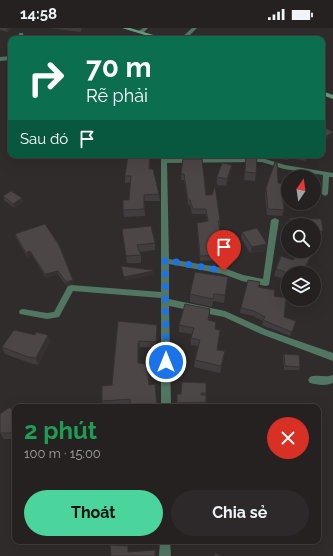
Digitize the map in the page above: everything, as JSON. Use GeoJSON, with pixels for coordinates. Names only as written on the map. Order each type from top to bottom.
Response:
{"type":"FeatureCollection","features":[{"type":"Feature","properties":{"kind":"main road"},"geometry":{"type":"LineString","coordinates":[[124,28],[143,30],[157,36]]}},
{"type":"Feature","properties":{"kind":"street"},"geometry":{"type":"LineString","coordinates":[[186,36],[195,28]]}},
{"type":"Feature","properties":{"kind":"street"},"geometry":{"type":"LineString","coordinates":[[166,404],[164,158],[262,160],[284,167],[329,174],[325,194]]}},
{"type":"Feature","properties":{"kind":"street"},"geometry":{"type":"LineString","coordinates":[[165,260],[224,271],[242,278],[266,283],[275,220]]}},
{"type":"Feature","properties":{"kind":"street"},"geometry":{"type":"LineString","coordinates":[[23,312],[47,316],[56,315],[71,288],[166,299],[225,314],[264,332],[333,357]]}},
{"type":"Feature","properties":{"kind":"street"},"geometry":{"type":"LineString","coordinates":[[313,380],[328,381],[333,379]]}},
{"type":"Feature","properties":{"kind":"street"},"geometry":{"type":"LineString","coordinates":[[165,544],[165,556]]}},
{"type":"Feature","properties":{"kind":"building"},"geometry":{"type":"Polygon","coordinates":[[[325,128],[333,132],[325,137],[325,128]]]}},
{"type":"Feature","properties":{"kind":"building"},"geometry":{"type":"Polygon","coordinates":[[[128,158],[150,158],[149,169],[153,169],[159,194],[144,195],[144,209],[123,210],[123,200],[129,200],[131,176],[125,176],[128,158]]]}},
{"type":"Feature","properties":{"kind":"building"},"geometry":{"type":"Polygon","coordinates":[[[246,158],[257,158],[256,173],[245,172],[246,158]]]}},
{"type":"Feature","properties":{"kind":"building"},"geometry":{"type":"Polygon","coordinates":[[[183,159],[202,159],[206,195],[212,195],[215,186],[220,221],[218,221],[225,255],[200,256],[197,223],[208,221],[206,209],[193,209],[190,200],[188,200],[184,174],[181,174],[183,159]]]}},
{"type":"Feature","properties":{"kind":"building"},"geometry":{"type":"Polygon","coordinates":[[[275,162],[277,163],[278,183],[281,183],[281,210],[268,209],[266,188],[275,162]]]}},
{"type":"Feature","properties":{"kind":"building"},"geometry":{"type":"Polygon","coordinates":[[[222,163],[232,165],[227,179],[217,177],[222,163]]]}},
{"type":"Feature","properties":{"kind":"building"},"geometry":{"type":"Polygon","coordinates":[[[11,191],[22,198],[13,204],[3,196],[11,191]]]}},
{"type":"Feature","properties":{"kind":"building"},"geometry":{"type":"Polygon","coordinates":[[[321,219],[323,230],[321,232],[321,219]]]}},
{"type":"Feature","properties":{"kind":"building"},"geometry":{"type":"Polygon","coordinates":[[[45,224],[59,245],[73,280],[66,282],[58,271],[45,274],[30,251],[26,253],[15,234],[45,224]]]}},
{"type":"Feature","properties":{"kind":"building"},"geometry":{"type":"Polygon","coordinates":[[[151,226],[155,243],[137,245],[141,255],[126,256],[122,229],[151,226]]]}},
{"type":"Feature","properties":{"kind":"building"},"geometry":{"type":"Polygon","coordinates":[[[257,228],[267,244],[252,247],[242,232],[257,228]]]}},
{"type":"Feature","properties":{"kind":"building"},"geometry":{"type":"Polygon","coordinates":[[[281,256],[281,258],[293,260],[294,258],[310,258],[305,266],[281,266],[281,271],[276,269],[281,256]]]}},
{"type":"Feature","properties":{"kind":"building"},"geometry":{"type":"Polygon","coordinates":[[[121,266],[152,270],[153,271],[124,277],[121,266]]]}},
{"type":"Feature","properties":{"kind":"building"},"geometry":{"type":"Polygon","coordinates":[[[195,272],[228,277],[225,295],[214,294],[213,299],[190,294],[195,272]]]}},
{"type":"Feature","properties":{"kind":"building"},"geometry":{"type":"Polygon","coordinates":[[[248,280],[260,282],[258,287],[275,290],[274,296],[281,297],[281,306],[285,306],[284,317],[296,321],[292,332],[263,320],[265,317],[254,311],[241,308],[248,280]]]}},
{"type":"Feature","properties":{"kind":"building"},"geometry":{"type":"Polygon","coordinates":[[[185,304],[210,309],[208,320],[216,322],[215,329],[220,330],[217,350],[225,351],[221,366],[195,360],[200,340],[191,338],[194,328],[179,325],[185,304]]]}},
{"type":"Feature","properties":{"kind":"building"},"geometry":{"type":"Polygon","coordinates":[[[118,321],[157,325],[156,342],[139,341],[138,344],[138,363],[147,364],[149,385],[155,384],[157,404],[131,404],[130,399],[102,401],[102,386],[112,385],[118,321]]]}},
{"type":"Feature","properties":{"kind":"building"},"geometry":{"type":"Polygon","coordinates":[[[14,330],[35,335],[36,332],[48,335],[36,358],[28,357],[2,347],[14,330]]]}},
{"type":"Feature","properties":{"kind":"building"},"geometry":{"type":"Polygon","coordinates":[[[284,354],[299,355],[300,367],[285,366],[284,354]]]}},
{"type":"Feature","properties":{"kind":"building"},"geometry":{"type":"Polygon","coordinates":[[[182,382],[206,383],[206,393],[201,393],[201,395],[206,395],[206,402],[177,403],[177,394],[181,394],[182,382]]]}},
{"type":"Feature","properties":{"kind":"building"},"geometry":{"type":"Polygon","coordinates":[[[10,407],[12,410],[12,431],[10,433],[0,433],[0,414],[10,407]]]}},
{"type":"Feature","properties":{"kind":"building"},"geometry":{"type":"Polygon","coordinates":[[[110,545],[128,546],[128,552],[155,550],[155,556],[111,556],[110,545]]]}},
{"type":"Feature","properties":{"kind":"building"},"geometry":{"type":"Polygon","coordinates":[[[215,553],[222,556],[214,556],[215,553]]]}},
{"type":"Feature","properties":{"kind":"route"},"geometry":{"type":"LineString","coordinates":[[166,362],[165,260],[224,271]]}}]}
